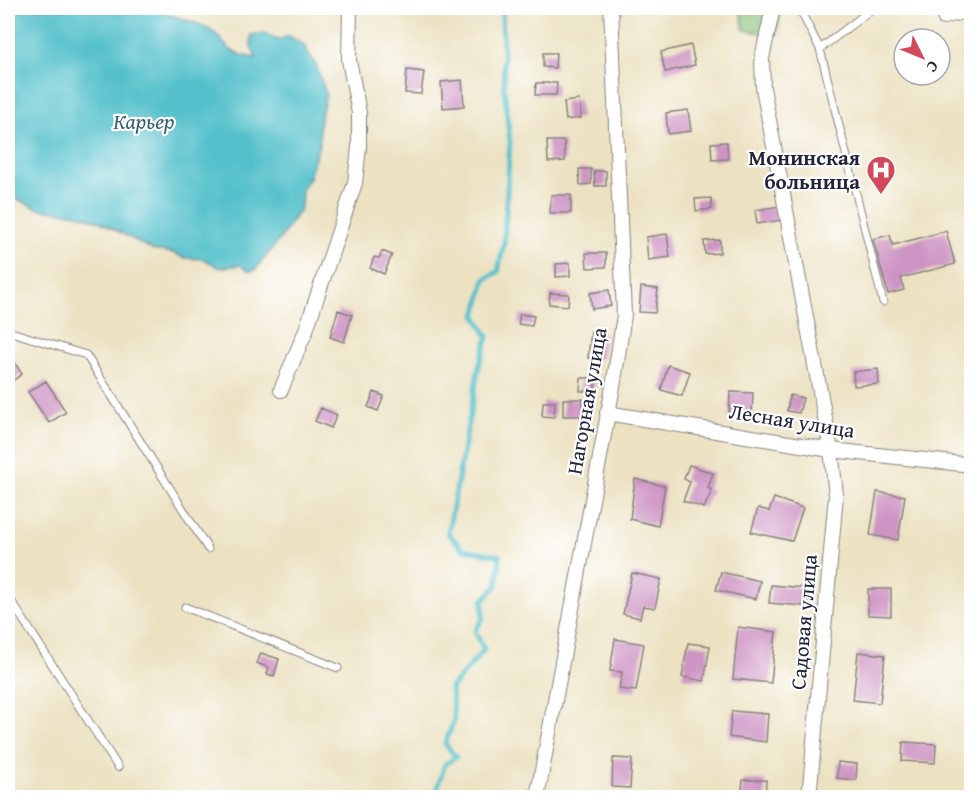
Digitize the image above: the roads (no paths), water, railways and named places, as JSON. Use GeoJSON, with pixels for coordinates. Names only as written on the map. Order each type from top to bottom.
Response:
{"type":"FeatureCollection","features":[{"type":"Feature","properties":{"kind":"street"},"geometry":{"type":"LineString","coordinates":[[281,390],[306,330],[355,183],[359,147],[359,113],[349,60],[350,8]]}},
{"type":"Feature","properties":{"kind":"street","name":"Нагорная улица"},"geometry":{"type":"LineString","coordinates":[[537,798],[624,315],[611,8]]}},
{"type":"Feature","properties":{"kind":"street","name":"Садовая улица"},"geometry":{"type":"LineString","coordinates":[[772,8],[762,58],[763,88],[831,450],[836,495],[808,798]]}},
{"type":"Feature","properties":{"kind":"street","name":"Лесная улица"},"geometry":{"type":"LineString","coordinates":[[607,413],[831,450],[972,465]]}},
{"type":"Feature","properties":{"kind":"lane"},"geometry":{"type":"LineString","coordinates":[[799,8],[820,49],[883,302]]}},
{"type":"Feature","properties":{"kind":"lane"},"geometry":{"type":"LineString","coordinates":[[820,49],[873,8]]}},
{"type":"Feature","properties":{"kind":"lane"},"geometry":{"type":"LineString","coordinates":[[938,8],[942,21],[972,14]]}},
{"type":"Feature","properties":{"kind":"lane"},"geometry":{"type":"LineString","coordinates":[[8,331],[86,355],[208,549]]}},
{"type":"Feature","properties":{"kind":"lane"},"geometry":{"type":"LineString","coordinates":[[8,596],[118,767]]}},
{"type":"Feature","properties":{"kind":"lane"},"geometry":{"type":"LineString","coordinates":[[185,607],[339,668]]}},
{"type":"Feature","properties":{"kind":"water","name":"Карьер"},"geometry":{"type":"Polygon","coordinates":[[[8,8],[150,8],[204,26],[217,35],[229,49],[244,56],[256,58],[251,46],[251,35],[264,33],[278,40],[289,36],[303,44],[316,65],[326,94],[319,125],[320,141],[309,178],[302,190],[301,208],[255,270],[249,271],[240,265],[220,268],[204,259],[184,258],[173,253],[153,250],[101,222],[78,214],[39,209],[8,195],[8,8]]]}},
{"type":"Feature","properties":{"kind":"waterway"},"geometry":{"type":"LineString","coordinates":[[439,798],[436,792],[445,764],[456,757],[445,744],[454,720],[451,688],[484,650],[475,631],[483,618],[483,600],[497,586],[500,556],[463,549],[448,533],[479,366],[488,337],[476,316],[485,279],[498,272],[504,243],[510,142],[504,88],[502,8]]}},
{"type":"Feature","properties":{"kind":"place","name":"Монинская больница"},"geometry":{"type":"Point","coordinates":[881,196]}}]}
